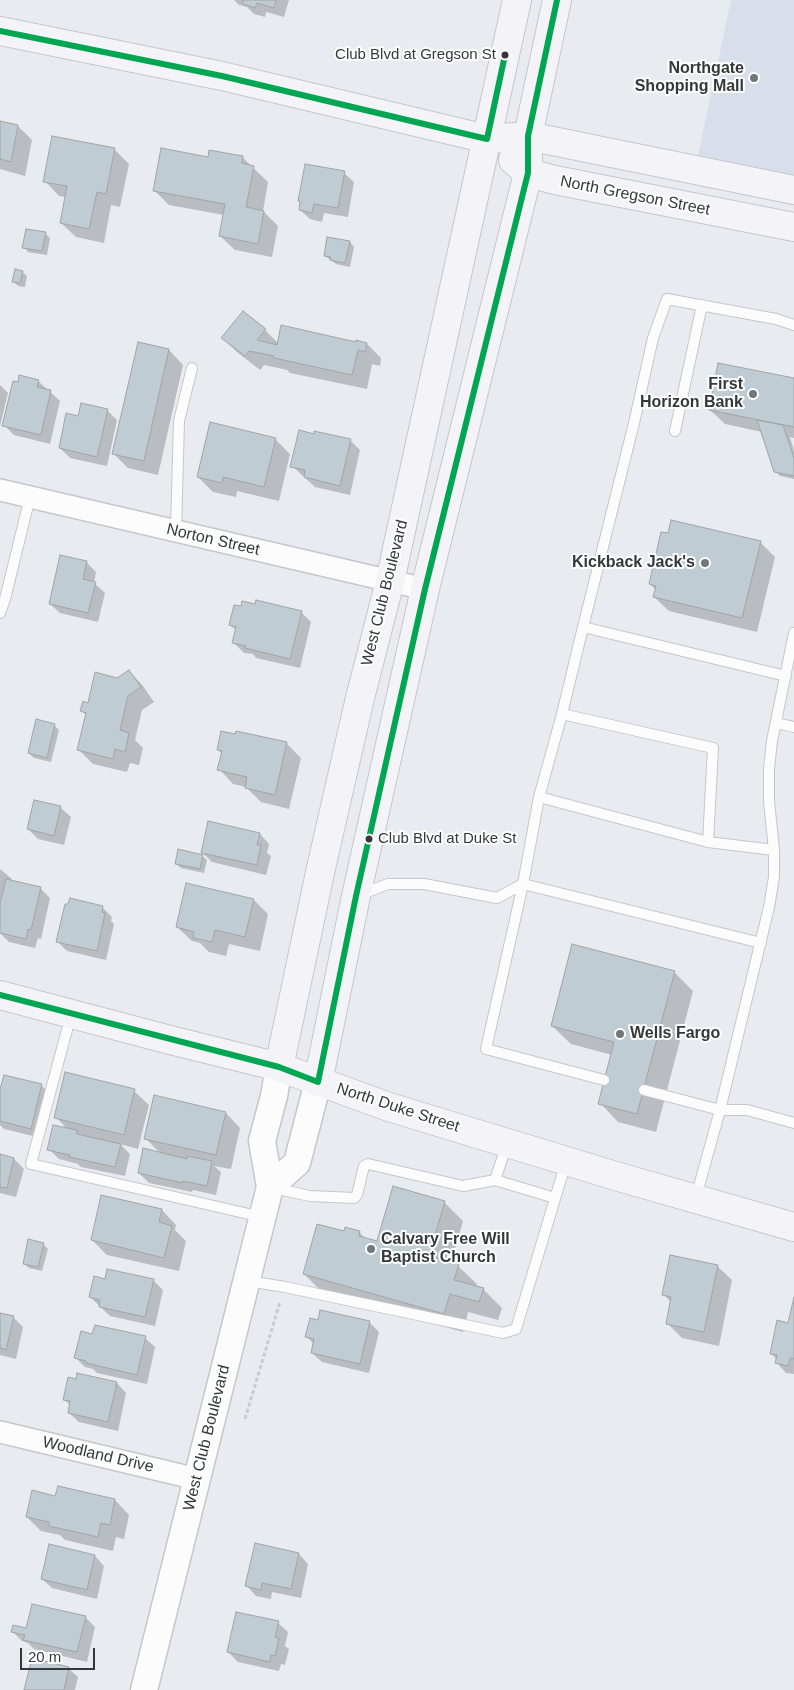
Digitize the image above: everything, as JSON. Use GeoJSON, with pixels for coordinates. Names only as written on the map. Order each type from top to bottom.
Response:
{"type":"FeatureCollection","features":[{"type":"Feature","properties":{"kind":"main road","name":"West Club Boulevard"},"geometry":{"type":"LineString","coordinates":[[280,1066],[321,868],[360,698],[390,581],[517,0]]}},
{"type":"Feature","properties":{"kind":"main road"},"geometry":{"type":"LineString","coordinates":[[318,1082],[356,896],[425,589],[528,173],[528,136],[557,0]]}},
{"type":"Feature","properties":{"kind":"main road","name":"North Gregson Street"},"geometry":{"type":"LineString","coordinates":[[0,31],[222,76],[487,139],[528,136],[794,190]]}},
{"type":"Feature","properties":{"kind":"main road","name":"North Gregson Street"},"geometry":{"type":"LineString","coordinates":[[487,139],[528,173],[794,227]]}},
{"type":"Feature","properties":{"kind":"main road","name":"North Duke Street"},"geometry":{"type":"LineString","coordinates":[[0,995],[170,1040],[280,1066],[388,1107],[794,1227]]}},
{"type":"Feature","properties":{"kind":"street","name":"Norton Street"},"geometry":{"type":"LineString","coordinates":[[0,490],[425,589]]}},
{"type":"Feature","properties":{"kind":"street","name":"West Club Boulevard"},"geometry":{"type":"LineString","coordinates":[[144,1690],[270,1187],[262,1141],[280,1066]]}},
{"type":"Feature","properties":{"kind":"street"},"geometry":{"type":"LineString","coordinates":[[270,1187],[297,1163],[318,1082]]}},
{"type":"Feature","properties":{"kind":"street","name":"Woodland Drive"},"geometry":{"type":"LineString","coordinates":[[0,1432],[197,1479]]}},
{"type":"Feature","properties":{"kind":"lane"},"geometry":{"type":"LineString","coordinates":[[604,1080],[486,1048],[523,884],[539,796],[562,714],[654,338],[667,299],[794,325]]}},
{"type":"Feature","properties":{"kind":"lane"},"geometry":{"type":"LineString","coordinates":[[675,431],[702,305]]}},
{"type":"Feature","properties":{"kind":"lane"},"geometry":{"type":"LineString","coordinates":[[176,531],[179,421],[192,368]]}},
{"type":"Feature","properties":{"kind":"lane"},"geometry":{"type":"LineString","coordinates":[[0,613],[19,548],[30,497]]}},
{"type":"Feature","properties":{"kind":"lane"},"geometry":{"type":"LineString","coordinates":[[583,627],[786,676]]}},
{"type":"Feature","properties":{"kind":"lane"},"geometry":{"type":"LineString","coordinates":[[696,1198],[720,1110],[774,877],[774,850],[769,801],[770,759],[794,633]]}},
{"type":"Feature","properties":{"kind":"lane"},"geometry":{"type":"LineString","coordinates":[[562,714],[713,748],[708,842]]}},
{"type":"Feature","properties":{"kind":"lane"},"geometry":{"type":"LineString","coordinates":[[776,723],[794,727]]}},
{"type":"Feature","properties":{"kind":"lane"},"geometry":{"type":"LineString","coordinates":[[539,796],[708,842],[774,850]]}},
{"type":"Feature","properties":{"kind":"lane"},"geometry":{"type":"LineString","coordinates":[[356,896],[388,884],[424,884],[497,898],[523,884],[760,943]]}},
{"type":"Feature","properties":{"kind":"lane"},"geometry":{"type":"LineString","coordinates":[[71,1014],[31,1164],[262,1217]]}},
{"type":"Feature","properties":{"kind":"lane"},"geometry":{"type":"LineString","coordinates":[[644,1090],[720,1110],[747,1110],[794,1123]]}},
{"type":"Feature","properties":{"kind":"lane"},"geometry":{"type":"LineString","coordinates":[[495,1180],[508,1143]]}},
{"type":"Feature","properties":{"kind":"lane"},"geometry":{"type":"LineString","coordinates":[[246,1281],[285,1287],[503,1332],[516,1329],[566,1161]]}},
{"type":"Feature","properties":{"kind":"lane"},"geometry":{"type":"LineString","coordinates":[[270,1187],[310,1196],[354,1198],[357,1195],[364,1166],[368,1164],[463,1186],[495,1180],[555,1198]]}},
{"type":"Feature","properties":{"kind":"path"},"geometry":{"type":"LineString","coordinates":[[245,1419],[285,1287]]}},
{"type":"Feature","properties":{"kind":"shaded area","name":"Northgate Shopping Mall"},"geometry":{"type":"Polygon","coordinates":[[[731,0],[794,0],[794,181],[698,155],[731,0]]]}},
{"type":"Feature","properties":{"kind":"building"},"geometry":{"type":"Polygon","coordinates":[[[243,0],[276,0],[274,8],[257,3],[255,8],[243,4],[243,0]]]}},
{"type":"Feature","properties":{"kind":"building"},"geometry":{"type":"Polygon","coordinates":[[[0,121],[18,125],[11,162],[0,159],[0,121]]]}},
{"type":"Feature","properties":{"kind":"building"},"geometry":{"type":"Polygon","coordinates":[[[52,136],[115,148],[106,194],[97,192],[89,229],[60,223],[67,186],[43,182],[52,136]]]}},
{"type":"Feature","properties":{"kind":"building"},"geometry":{"type":"Polygon","coordinates":[[[161,148],[208,157],[209,150],[243,156],[242,163],[254,166],[246,207],[264,211],[258,244],[219,236],[225,204],[153,191],[161,148]]]}},
{"type":"Feature","properties":{"kind":"building"},"geometry":{"type":"Polygon","coordinates":[[[305,164],[345,171],[338,208],[314,204],[312,213],[299,210],[300,201],[298,201],[305,164]]]}},
{"type":"Feature","properties":{"kind":"building"},"geometry":{"type":"Polygon","coordinates":[[[26,229],[46,232],[42,251],[22,248],[26,229]]]}},
{"type":"Feature","properties":{"kind":"building"},"geometry":{"type":"Polygon","coordinates":[[[327,237],[350,241],[345,263],[330,260],[331,257],[324,256],[327,237]]]}},
{"type":"Feature","properties":{"kind":"building"},"geometry":{"type":"Polygon","coordinates":[[[15,269],[23,271],[20,283],[12,282],[15,269]]]}},
{"type":"Feature","properties":{"kind":"building"},"geometry":{"type":"Polygon","coordinates":[[[243,311],[266,329],[257,340],[277,345],[281,325],[367,343],[365,352],[358,350],[352,375],[249,351],[245,356],[221,338],[243,311]]]}},
{"type":"Feature","properties":{"kind":"building"},"geometry":{"type":"Polygon","coordinates":[[[138,342],[169,349],[144,461],[112,454],[138,342]]]}},
{"type":"Feature","properties":{"kind":"building","name":"First Horizon Bank"},"geometry":{"type":"Polygon","coordinates":[[[718,363],[794,378],[794,427],[709,410],[718,363]]]}},
{"type":"Feature","properties":{"kind":"building"},"geometry":{"type":"Polygon","coordinates":[[[19,375],[39,380],[37,387],[51,390],[41,435],[2,426],[13,381],[18,382],[19,375]]]}},
{"type":"Feature","properties":{"kind":"building"},"geometry":{"type":"Polygon","coordinates":[[[81,403],[108,409],[97,457],[59,448],[66,413],[78,416],[81,403]]]}},
{"type":"Feature","properties":{"kind":"building"},"geometry":{"type":"Polygon","coordinates":[[[757,420],[783,425],[794,458],[794,476],[774,472],[757,420]]]}},
{"type":"Feature","properties":{"kind":"building"},"geometry":{"type":"Polygon","coordinates":[[[210,422],[276,438],[264,487],[223,477],[222,483],[197,477],[210,422]]]}},
{"type":"Feature","properties":{"kind":"building"},"geometry":{"type":"Polygon","coordinates":[[[299,430],[314,434],[314,431],[351,439],[340,486],[304,477],[305,470],[290,467],[299,430]]]}},
{"type":"Feature","properties":{"kind":"building","name":"Kickback Jack's"},"geometry":{"type":"Polygon","coordinates":[[[671,520],[761,541],[742,618],[653,597],[656,586],[649,584],[661,532],[668,533],[671,520]]]}},
{"type":"Feature","properties":{"kind":"building"},"geometry":{"type":"Polygon","coordinates":[[[60,555],[87,561],[83,579],[96,582],[88,613],[49,604],[60,555]]]}},
{"type":"Feature","properties":{"kind":"building"},"geometry":{"type":"Polygon","coordinates":[[[256,600],[302,611],[290,659],[232,643],[236,627],[229,625],[234,605],[241,606],[242,601],[255,604],[256,600]]]}},
{"type":"Feature","properties":{"kind":"building"},"geometry":{"type":"Polygon","coordinates":[[[129,670],[141,687],[128,696],[120,730],[129,733],[125,752],[115,749],[113,759],[77,750],[86,713],[80,711],[83,701],[88,703],[95,672],[117,678],[129,670]]]}},
{"type":"Feature","properties":{"kind":"building"},"geometry":{"type":"Polygon","coordinates":[[[36,719],[55,724],[47,758],[28,753],[36,719]]]}},
{"type":"Feature","properties":{"kind":"building"},"geometry":{"type":"Polygon","coordinates":[[[221,731],[235,734],[236,731],[287,742],[275,795],[245,788],[247,777],[217,770],[222,751],[217,750],[221,731]]]}},
{"type":"Feature","properties":{"kind":"building"},"geometry":{"type":"Polygon","coordinates":[[[34,800],[61,806],[54,836],[27,829],[34,800]]]}},
{"type":"Feature","properties":{"kind":"building"},"geometry":{"type":"Polygon","coordinates":[[[208,821],[260,833],[257,845],[261,845],[257,865],[201,853],[208,821]]]}},
{"type":"Feature","properties":{"kind":"building"},"geometry":{"type":"Polygon","coordinates":[[[178,849],[203,855],[200,869],[175,864],[178,849]]]}},
{"type":"Feature","properties":{"kind":"building"},"geometry":{"type":"Polygon","coordinates":[[[6,879],[41,887],[31,930],[28,929],[26,939],[0,933],[0,903],[6,879]]]}},
{"type":"Feature","properties":{"kind":"building"},"geometry":{"type":"Polygon","coordinates":[[[186,883],[254,899],[245,937],[215,930],[212,942],[193,938],[194,932],[176,927],[186,883]]]}},
{"type":"Feature","properties":{"kind":"building"},"geometry":{"type":"Polygon","coordinates":[[[70,898],[103,906],[102,912],[105,913],[97,951],[56,942],[65,904],[68,904],[70,898]]]}},
{"type":"Feature","properties":{"kind":"building","name":"Wells Fargo"},"geometry":{"type":"Polygon","coordinates":[[[572,944],[675,971],[637,1114],[598,1104],[614,1042],[551,1026],[572,944]]]}},
{"type":"Feature","properties":{"kind":"building"},"geometry":{"type":"Polygon","coordinates":[[[65,1072],[135,1089],[124,1135],[54,1118],[65,1072]]]}},
{"type":"Feature","properties":{"kind":"building"},"geometry":{"type":"Polygon","coordinates":[[[4,1075],[42,1084],[31,1129],[0,1121],[0,1089],[4,1075]]]}},
{"type":"Feature","properties":{"kind":"building"},"geometry":{"type":"Polygon","coordinates":[[[154,1095],[226,1112],[216,1155],[144,1139],[154,1095]]]}},
{"type":"Feature","properties":{"kind":"building"},"geometry":{"type":"Polygon","coordinates":[[[53,1125],[77,1130],[77,1134],[121,1144],[115,1167],[47,1150],[53,1125]]]}},
{"type":"Feature","properties":{"kind":"building"},"geometry":{"type":"Polygon","coordinates":[[[143,1148],[187,1159],[187,1156],[212,1161],[207,1186],[138,1173],[143,1148]]]}},
{"type":"Feature","properties":{"kind":"building"},"geometry":{"type":"Polygon","coordinates":[[[0,1154],[14,1158],[7,1188],[0,1187],[0,1154]]]}},
{"type":"Feature","properties":{"kind":"building","name":"Calvary Free Will Baptist Church"},"geometry":{"type":"Polygon","coordinates":[[[393,1186],[445,1201],[429,1256],[459,1264],[454,1280],[484,1288],[479,1302],[450,1294],[444,1314],[303,1274],[317,1224],[344,1231],[345,1227],[360,1231],[359,1236],[377,1241],[393,1186]]]}},
{"type":"Feature","properties":{"kind":"building"},"geometry":{"type":"Polygon","coordinates":[[[101,1195],[162,1209],[159,1222],[172,1226],[164,1258],[91,1240],[101,1195]]]}},
{"type":"Feature","properties":{"kind":"building"},"geometry":{"type":"Polygon","coordinates":[[[28,1239],[44,1243],[38,1267],[23,1264],[28,1239]]]}},
{"type":"Feature","properties":{"kind":"building"},"geometry":{"type":"Polygon","coordinates":[[[670,1255],[718,1265],[704,1332],[666,1324],[671,1297],[662,1295],[670,1255]]]}},
{"type":"Feature","properties":{"kind":"building"},"geometry":{"type":"Polygon","coordinates":[[[107,1269],[154,1279],[145,1317],[99,1307],[100,1300],[89,1297],[94,1276],[105,1279],[107,1269]]]}},
{"type":"Feature","properties":{"kind":"building"},"geometry":{"type":"Polygon","coordinates":[[[794,1297],[794,1359],[790,1358],[788,1366],[775,1363],[777,1355],[770,1354],[777,1320],[788,1323],[794,1297]]]}},
{"type":"Feature","properties":{"kind":"building"},"geometry":{"type":"Polygon","coordinates":[[[320,1310],[370,1321],[360,1364],[311,1353],[314,1339],[305,1337],[310,1318],[318,1320],[320,1310]]]}},
{"type":"Feature","properties":{"kind":"building"},"geometry":{"type":"Polygon","coordinates":[[[0,1313],[14,1316],[6,1350],[0,1348],[0,1313]]]}},
{"type":"Feature","properties":{"kind":"building"},"geometry":{"type":"Polygon","coordinates":[[[95,1325],[146,1336],[137,1375],[86,1363],[86,1361],[74,1358],[81,1331],[92,1334],[95,1325]]]}},
{"type":"Feature","properties":{"kind":"building"},"geometry":{"type":"Polygon","coordinates":[[[77,1373],[117,1382],[108,1422],[68,1413],[70,1401],[63,1400],[68,1377],[76,1379],[77,1373]]]}},
{"type":"Feature","properties":{"kind":"building"},"geometry":{"type":"Polygon","coordinates":[[[58,1486],[115,1499],[110,1525],[101,1523],[98,1537],[49,1526],[49,1522],[26,1517],[32,1490],[55,1496],[58,1486]]]}},
{"type":"Feature","properties":{"kind":"building"},"geometry":{"type":"Polygon","coordinates":[[[255,1543],[299,1553],[291,1589],[262,1583],[261,1590],[245,1586],[255,1543]]]}},
{"type":"Feature","properties":{"kind":"building"},"geometry":{"type":"Polygon","coordinates":[[[49,1544],[95,1555],[87,1590],[41,1579],[49,1544]]]}},
{"type":"Feature","properties":{"kind":"building"},"geometry":{"type":"Polygon","coordinates":[[[32,1604],[86,1616],[77,1652],[23,1640],[25,1635],[11,1632],[13,1625],[26,1628],[32,1604]]]}},
{"type":"Feature","properties":{"kind":"building"},"geometry":{"type":"Polygon","coordinates":[[[236,1612],[279,1621],[275,1637],[279,1638],[275,1656],[271,1655],[270,1662],[227,1652],[236,1612]]]}},
{"type":"Feature","properties":{"kind":"building"},"geometry":{"type":"Polygon","coordinates":[[[32,1658],[69,1667],[64,1690],[24,1690],[32,1658]]]}},
{"type":"Feature","properties":{"kind":"transit line"},"geometry":{"type":"LineString","coordinates":[[0,995],[279,1067],[318,1082],[356,896],[425,589],[528,173],[528,136],[557,0]]}},
{"type":"Feature","properties":{"kind":"transit line"},"geometry":{"type":"LineString","coordinates":[[0,31],[222,76],[487,139],[505,55]]}},
{"type":"Feature","properties":{"kind":"place","name":"Club Blvd at Gregson St"},"geometry":{"type":"Point","coordinates":[505,55]}},
{"type":"Feature","properties":{"kind":"place","name":"Northgate Shopping Mall"},"geometry":{"type":"Point","coordinates":[754,78]}},
{"type":"Feature","properties":{"kind":"place","name":"First Horizon Bank"},"geometry":{"type":"Point","coordinates":[753,394]}},
{"type":"Feature","properties":{"kind":"place","name":"Kickback Jack's"},"geometry":{"type":"Point","coordinates":[705,563]}},
{"type":"Feature","properties":{"kind":"place","name":"Club Blvd at Duke St"},"geometry":{"type":"Point","coordinates":[369,839]}},
{"type":"Feature","properties":{"kind":"place","name":"Wells Fargo"},"geometry":{"type":"Point","coordinates":[620,1034]}},
{"type":"Feature","properties":{"kind":"place","name":"Calvary Free Will Baptist Church"},"geometry":{"type":"Point","coordinates":[371,1249]}}]}
